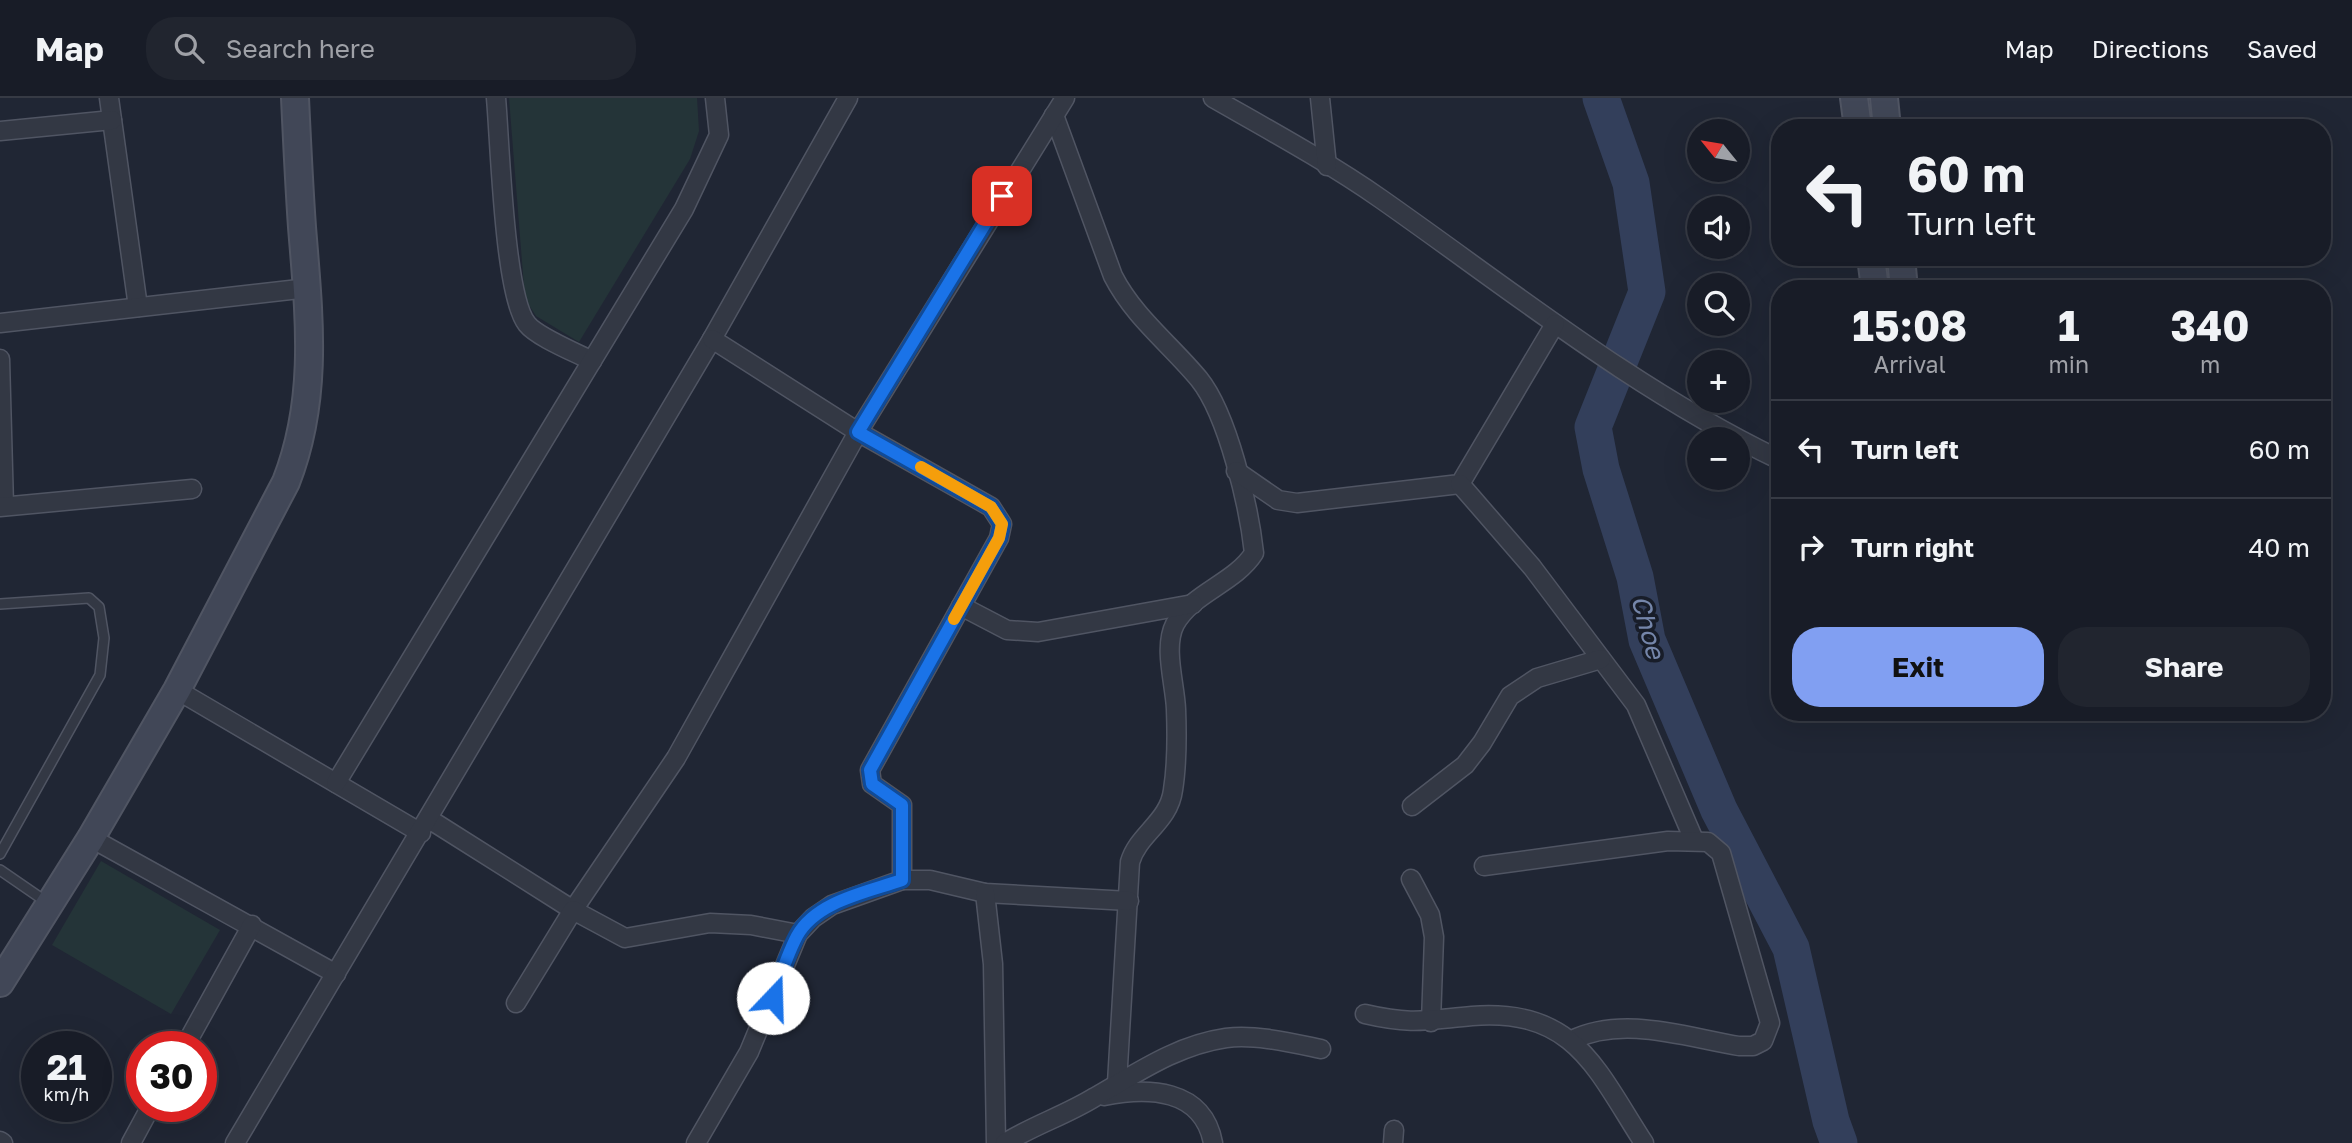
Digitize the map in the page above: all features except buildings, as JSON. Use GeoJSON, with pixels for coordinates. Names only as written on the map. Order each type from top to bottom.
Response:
{"type":"FeatureCollection","features":[{"type":"Feature","properties":{"kind":"street"},"geometry":{"type":"LineString","coordinates":[[109,98],[138,307]]}},
{"type":"Feature","properties":{"kind":"street"},"geometry":{"type":"LineString","coordinates":[[0,983],[91,838],[177,690],[286,482],[300,447],[309,400],[308,288],[295,98]]}},
{"type":"Feature","properties":{"kind":"street"},"geometry":{"type":"LineString","coordinates":[[496,98],[507,240],[517,301],[528,325],[592,361]]}},
{"type":"Feature","properties":{"kind":"street"},"geometry":{"type":"LineString","coordinates":[[336,783],[684,209],[719,135],[715,98]]}},
{"type":"Feature","properties":{"kind":"street"},"geometry":{"type":"LineString","coordinates":[[235,1143],[712,339],[848,98]]}},
{"type":"Feature","properties":{"kind":"street"},"geometry":{"type":"LineString","coordinates":[[516,1003],[573,910],[676,758],[858,432],[1065,98]]}},
{"type":"Feature","properties":{"kind":"street"},"geometry":{"type":"LineString","coordinates":[[1213,98],[1378,197],[1555,324],[1710,424],[1771,455]]}},
{"type":"Feature","properties":{"kind":"street"},"geometry":{"type":"LineString","coordinates":[[1320,98],[1327,166]]}},
{"type":"Feature","properties":{"kind":"street"},"geometry":{"type":"LineString","coordinates":[[1854,98],[1857,119]]}},
{"type":"Feature","properties":{"kind":"street"},"geometry":{"type":"LineString","coordinates":[[1884,98],[1886,119]]}},
{"type":"Feature","properties":{"kind":"street"},"geometry":{"type":"LineString","coordinates":[[1054,115],[1113,276],[1126,300],[1199,380],[1212,399],[1236,471],[1254,553],[1246,567],[1181,615],[1170,637],[1176,710],[1171,800],[1157,827],[1133,852],[1117,1083]]}},
{"type":"Feature","properties":{"kind":"street"},"geometry":{"type":"LineString","coordinates":[[0,131],[112,120]]}},
{"type":"Feature","properties":{"kind":"street"},"geometry":{"type":"LineString","coordinates":[[0,323],[308,288]]}},
{"type":"Feature","properties":{"kind":"street"},"geometry":{"type":"LineString","coordinates":[[1460,484],[1555,324]]}},
{"type":"Feature","properties":{"kind":"street"},"geometry":{"type":"LineString","coordinates":[[712,339],[858,432],[991,507],[999,515],[1002,524],[999,538],[870,770],[872,784],[902,805],[902,880]]}},
{"type":"Feature","properties":{"kind":"street"},"geometry":{"type":"LineString","coordinates":[[0,359],[2,506],[192,489]]}},
{"type":"Feature","properties":{"kind":"street"},"geometry":{"type":"LineString","coordinates":[[1236,471],[1278,500],[1297,503],[1460,484]]}},
{"type":"Feature","properties":{"kind":"street"},"geometry":{"type":"LineString","coordinates":[[1460,484],[1532,567],[1636,705],[1694,840]]}},
{"type":"Feature","properties":{"kind":"street"},"geometry":{"type":"LineString","coordinates":[[961,606],[1007,630],[1029,632],[1193,604]]}},
{"type":"Feature","properties":{"kind":"street"},"geometry":{"type":"LineString","coordinates":[[1412,806],[1465,765],[1482,743],[1510,696],[1537,678],[1601,659]]}},
{"type":"Feature","properties":{"kind":"street"},"geometry":{"type":"LineString","coordinates":[[177,690],[336,783],[425,826],[625,938],[710,923],[751,925],[798,933]]}},
{"type":"Feature","properties":{"kind":"street"},"geometry":{"type":"LineString","coordinates":[[91,838],[336,974]]}},
{"type":"Feature","properties":{"kind":"street"},"geometry":{"type":"LineString","coordinates":[[1484,866],[1630,844],[1694,840],[1708,842],[1721,853],[1727,865],[1770,1023],[1763,1041],[1753,1046],[1739,1046],[1644,1029],[1608,1027],[1572,1040]]}},
{"type":"Feature","properties":{"kind":"street"},"geometry":{"type":"LineString","coordinates":[[1411,879],[1430,915],[1434,937],[1431,1022]]}},
{"type":"Feature","properties":{"kind":"street"},"geometry":{"type":"LineString","coordinates":[[696,1143],[749,1052],[798,933],[832,905],[902,880],[930,880],[985,893],[1129,901]]}},
{"type":"Feature","properties":{"kind":"street"},"geometry":{"type":"LineString","coordinates":[[985,893],[993,964],[996,1143]]}},
{"type":"Feature","properties":{"kind":"street"},"geometry":{"type":"LineString","coordinates":[[193,1031],[252,925]]}},
{"type":"Feature","properties":{"kind":"street"},"geometry":{"type":"LineString","coordinates":[[1365,1014],[1403,1022],[1431,1022],[1474,1016],[1523,1017],[1557,1030],[1572,1040],[1592,1062],[1644,1143]]}},
{"type":"Feature","properties":{"kind":"street"},"geometry":{"type":"LineString","coordinates":[[1005,1143],[1027,1129],[1094,1098],[1117,1083],[1189,1046],[1228,1037],[1287,1042],[1321,1049]]}},
{"type":"Feature","properties":{"kind":"street"},"geometry":{"type":"LineString","coordinates":[[1094,1098],[1150,1090],[1182,1099],[1202,1116],[1211,1131],[1213,1143]]}},
{"type":"Feature","properties":{"kind":"street"},"geometry":{"type":"LineString","coordinates":[[131,1143],[143,1122]]}},
{"type":"Feature","properties":{"kind":"lane"},"geometry":{"type":"LineString","coordinates":[[0,604],[89,598],[99,607],[104,638],[100,675],[0,854]]}},
{"type":"Feature","properties":{"kind":"lane"},"geometry":{"type":"LineString","coordinates":[[0,870],[49,904]]}},
{"type":"Feature","properties":{"kind":"shaded area"},"geometry":{"type":"Polygon","coordinates":[[[509,98],[697,98],[699,131],[690,159],[579,342],[536,316],[525,299],[509,98]]]}},
{"type":"Feature","properties":{"kind":"shaded area"},"geometry":{"type":"Polygon","coordinates":[[[101,861],[220,930],[171,1014],[52,945],[101,861]]]}},
{"type":"Feature","properties":{"kind":"waterway","name":"Choe"},"geometry":{"type":"LineString","coordinates":[[1601,98],[1631,183],[1647,292],[1593,427],[1601,469],[1635,577],[1647,640],[1719,810],[1791,948],[1831,1121],[1839,1143]]}},
{"type":"Feature","properties":{"kind":"slow traffic"},"geometry":{"type":"LineString","coordinates":[[921,467],[991,507],[999,515],[1002,524],[999,538],[954,619]]}},
{"type":"Feature","properties":{"kind":"route"},"geometry":{"type":"LineString","coordinates":[[773,998],[798,933],[813,918],[832,905],[902,880],[902,805],[898,799],[872,784],[869,778],[870,770],[999,538],[1002,524],[999,515],[991,507],[858,432],[1002,196]]}}]}
